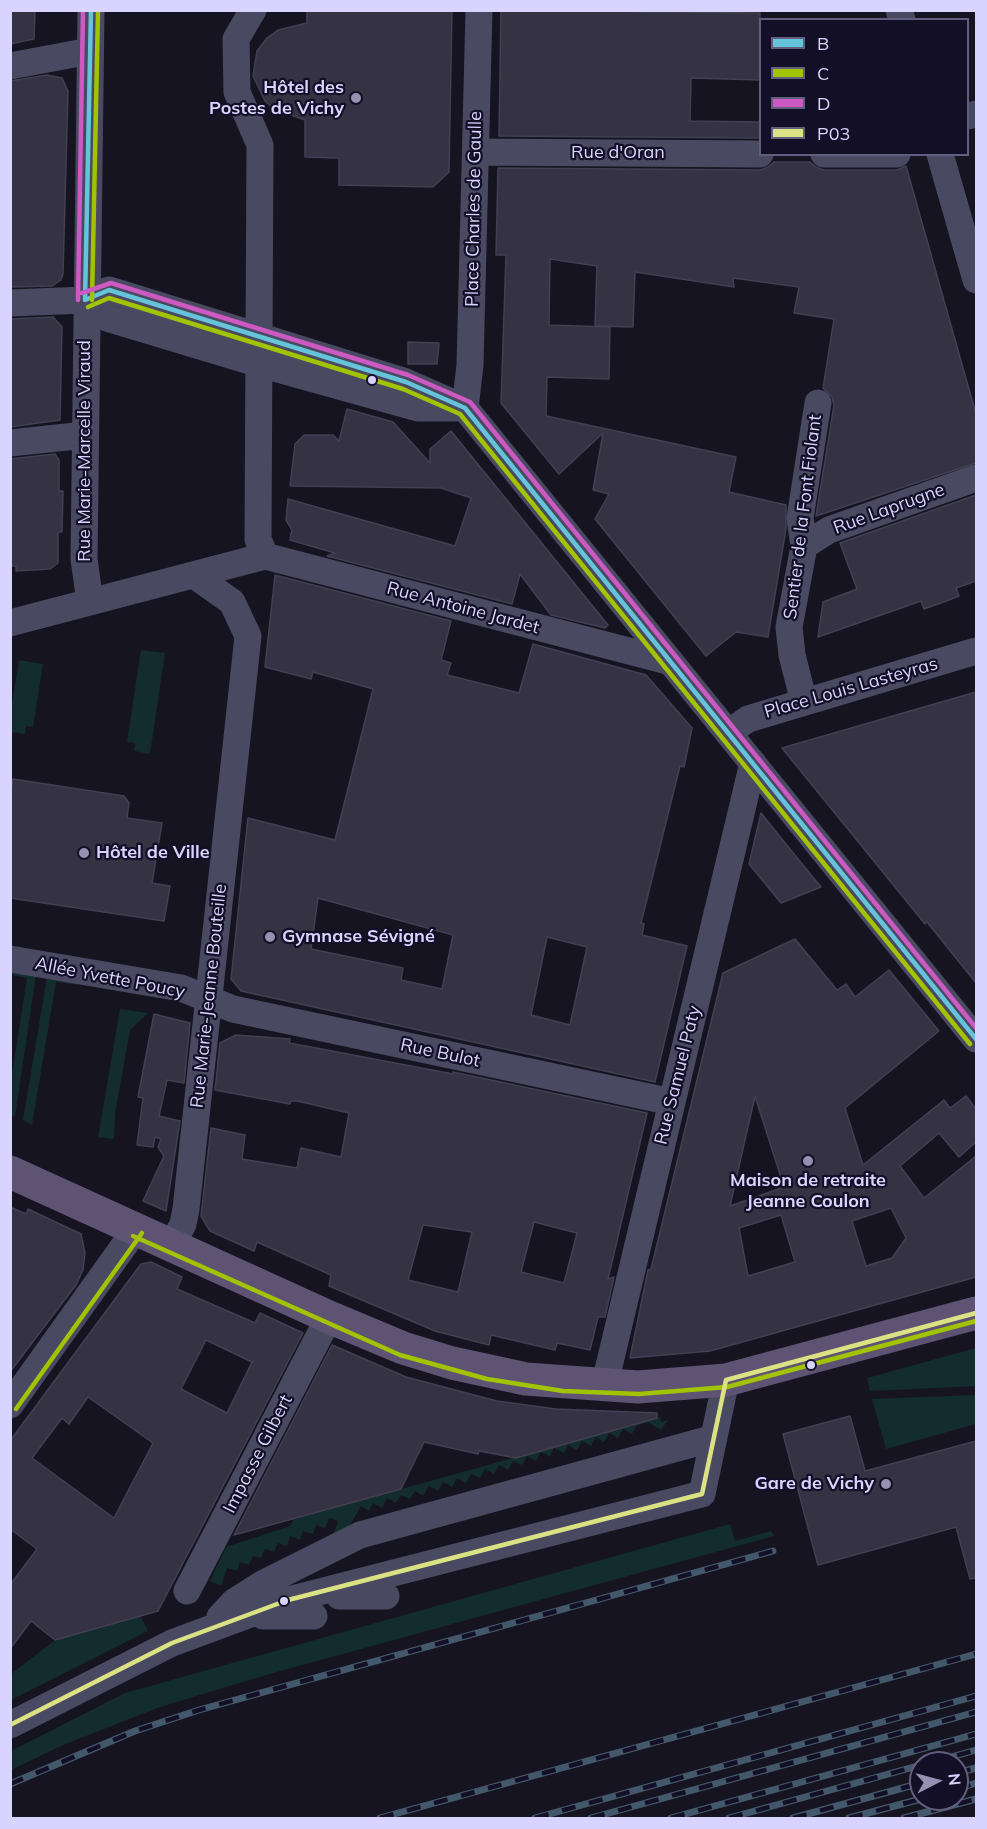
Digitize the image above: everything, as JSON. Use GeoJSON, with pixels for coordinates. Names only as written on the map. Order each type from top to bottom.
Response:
{"type":"FeatureCollection","features":[{"type":"Feature","properties":{"kind":"main road"},"geometry":{"type":"LineString","coordinates":[[10,1172],[329,1317],[403,1348],[452,1363],[526,1379],[604,1387],[680,1386],[726,1380],[976,1314]]}},
{"type":"Feature","properties":{"kind":"street"},"geometry":{"type":"LineString","coordinates":[[85,300],[90,10]]}},
{"type":"Feature","properties":{"kind":"street"},"geometry":{"type":"LineString","coordinates":[[10,623],[260,558],[258,539],[260,145],[237,92],[236,39],[253,10]]}},
{"type":"Feature","properties":{"kind":"street","name":"Place Charles de Gaulle"},"geometry":{"type":"LineString","coordinates":[[465,408],[470,365],[479,10]]}},
{"type":"Feature","properties":{"kind":"street"},"geometry":{"type":"LineString","coordinates":[[10,66],[90,51]]}},
{"type":"Feature","properties":{"kind":"street","name":"Rue d'Oran"},"geometry":{"type":"LineString","coordinates":[[476,152],[759,154]]}},
{"type":"Feature","properties":{"kind":"street"},"geometry":{"type":"LineString","coordinates":[[941,156],[976,280]]}},
{"type":"Feature","properties":{"kind":"street"},"geometry":{"type":"LineString","coordinates":[[10,303],[85,300],[109,290],[406,382],[465,408],[976,1039]]}},
{"type":"Feature","properties":{"kind":"street"},"geometry":{"type":"LineString","coordinates":[[85,300],[107,318],[260,364],[418,408],[465,408]]}},
{"type":"Feature","properties":{"kind":"street","name":"Rue Marie-Marcelle Viraud"},"geometry":{"type":"LineString","coordinates":[[85,300],[84,559],[90,602]]}},
{"type":"Feature","properties":{"kind":"street","name":"Sentier de la Font Fiolant"},"geometry":{"type":"LineString","coordinates":[[804,702],[792,655],[789,627],[804,546],[800,518],[818,403]]}},
{"type":"Feature","properties":{"kind":"street"},"geometry":{"type":"LineString","coordinates":[[10,444],[85,435]]}},
{"type":"Feature","properties":{"kind":"street","name":"Rue Laprugne"},"geometry":{"type":"LineString","coordinates":[[804,546],[829,530],[976,478]]}},
{"type":"Feature","properties":{"kind":"street","name":"Rue Antoine Jardet"},"geometry":{"type":"LineString","coordinates":[[260,558],[671,662]]}},
{"type":"Feature","properties":{"kind":"street","name":"Rue Marie-Jeanne Bouteille"},"geometry":{"type":"LineString","coordinates":[[172,1245],[183,1224],[186,1209],[248,636],[232,602],[194,575]]}},
{"type":"Feature","properties":{"kind":"street","name":"Place Louis Lasteyras"},"geometry":{"type":"LineString","coordinates":[[728,733],[748,719],[976,651]]}},
{"type":"Feature","properties":{"kind":"street","name":"Rue Samuel Paty"},"geometry":{"type":"LineString","coordinates":[[604,1387],[753,763]]}},
{"type":"Feature","properties":{"kind":"street","name":"Allée Yvette Poucy"},"geometry":{"type":"LineString","coordinates":[[10,960],[181,988],[209,1000]]}},
{"type":"Feature","properties":{"kind":"street","name":"Rue Bulot"},"geometry":{"type":"LineString","coordinates":[[209,1000],[233,1010],[672,1102]]}},
{"type":"Feature","properties":{"kind":"street"},"geometry":{"type":"LineString","coordinates":[[10,1405],[136,1229]]}},
{"type":"Feature","properties":{"kind":"street","name":"Impasse Gilbert"},"geometry":{"type":"LineString","coordinates":[[187,1591],[329,1317]]}},
{"type":"Feature","properties":{"kind":"street"},"geometry":{"type":"LineString","coordinates":[[10,1725],[172,1643],[238,1617],[309,1606],[453,1568],[603,1528],[702,1494],[726,1380]]}},
{"type":"Feature","properties":{"kind":"street"},"geometry":{"type":"LineString","coordinates":[[209,1628],[244,1596],[343,1541],[714,1438]]}},
{"type":"Feature","properties":{"kind":"street"},"geometry":{"type":"LineString","coordinates":[[603,1528],[680,1516]]}},
{"type":"Feature","properties":{"kind":"green space"},"geometry":{"type":"Polygon","coordinates":[[[141,650],[165,653],[150,754],[134,751],[135,743],[127,742],[141,650]]]}},
{"type":"Feature","properties":{"kind":"green space"},"geometry":{"type":"Polygon","coordinates":[[[19,660],[43,664],[33,727],[26,726],[25,734],[11,732],[11,710],[19,660]]]}},
{"type":"Feature","properties":{"kind":"green space"},"geometry":{"type":"Polygon","coordinates":[[[10,971],[36,975],[15,1117],[11,1115],[11,1080],[27,978],[11,975],[10,971]]]}},
{"type":"Feature","properties":{"kind":"green space"},"geometry":{"type":"Polygon","coordinates":[[[47,977],[78,982],[77,985],[56,982],[32,1125],[23,1120],[47,977]]]}},
{"type":"Feature","properties":{"kind":"green space"},"geometry":{"type":"Polygon","coordinates":[[[120,1009],[148,1013],[130,1030],[115,1114],[114,1139],[98,1137],[120,1009]]]}},
{"type":"Feature","properties":{"kind":"green space"},"geometry":{"type":"Polygon","coordinates":[[[976,1348],[976,1386],[870,1391],[867,1378],[976,1348]]]}},
{"type":"Feature","properties":{"kind":"green space"},"geometry":{"type":"Polygon","coordinates":[[[976,1395],[976,1424],[886,1449],[872,1399],[976,1395]]]}},
{"type":"Feature","properties":{"kind":"green space"},"geometry":{"type":"Polygon","coordinates":[[[660,1417],[661,1422],[668,1420],[661,1430],[648,1422],[636,1426],[632,1434],[623,1429],[618,1438],[609,1433],[604,1442],[596,1437],[591,1446],[582,1441],[577,1450],[568,1445],[564,1453],[554,1448],[550,1457],[541,1452],[536,1461],[527,1456],[522,1465],[513,1461],[508,1470],[499,1465],[494,1474],[485,1469],[480,1478],[471,1474],[466,1483],[457,1478],[452,1487],[443,1482],[438,1491],[429,1486],[423,1496],[415,1491],[410,1499],[401,1495],[396,1503],[387,1498],[382,1508],[373,1503],[369,1511],[361,1506],[346,1532],[332,1538],[338,1521],[329,1518],[325,1528],[316,1525],[313,1534],[303,1531],[300,1540],[290,1536],[287,1546],[278,1543],[274,1552],[265,1549],[261,1558],[253,1556],[249,1565],[240,1562],[237,1571],[227,1568],[221,1586],[210,1581],[226,1547],[290,1526],[294,1519],[660,1417]]]}},
{"type":"Feature","properties":{"kind":"green space"},"geometry":{"type":"Polygon","coordinates":[[[730,1524],[735,1541],[771,1531],[774,1536],[266,1675],[160,1707],[63,1745],[11,1770],[11,1751],[125,1693],[730,1524]]]}},
{"type":"Feature","properties":{"kind":"green space"},"geometry":{"type":"Polygon","coordinates":[[[140,1615],[148,1631],[11,1700],[11,1674],[55,1640],[140,1615]]]}},
{"type":"Feature","properties":{"kind":"building"},"geometry":{"type":"Polygon","coordinates":[[[10,10],[35,10],[34,39],[10,44],[10,10]]]}},
{"type":"Feature","properties":{"kind":"building","name":"Hôtel des Postes de Vichy"},"geometry":{"type":"Polygon","coordinates":[[[307,10],[452,10],[449,172],[433,187],[339,185],[339,158],[305,157],[305,120],[274,109],[265,101],[253,76],[257,51],[267,38],[278,30],[307,23],[307,10]]]}},
{"type":"Feature","properties":{"kind":"building"},"geometry":{"type":"Polygon","coordinates":[[[501,10],[760,13],[759,80],[691,78],[690,121],[759,122],[759,138],[499,136],[501,10]]]}},
{"type":"Feature","properties":{"kind":"building"},"geometry":{"type":"Polygon","coordinates":[[[47,75],[62,78],[68,91],[63,274],[61,280],[52,286],[10,287],[10,81],[47,75]]]}},
{"type":"Feature","properties":{"kind":"building"},"geometry":{"type":"Polygon","coordinates":[[[774,162],[810,162],[824,170],[897,170],[906,166],[976,414],[976,463],[816,516],[834,405],[832,397],[823,388],[834,319],[794,313],[799,287],[733,278],[734,287],[635,272],[633,327],[595,326],[597,266],[550,259],[549,325],[610,327],[609,379],[547,377],[546,416],[736,457],[729,492],[786,505],[786,529],[768,637],[736,632],[706,656],[595,519],[609,494],[593,490],[603,433],[559,474],[501,403],[506,255],[496,255],[498,168],[760,170],[774,162]]]}},
{"type":"Feature","properties":{"kind":"building"},"geometry":{"type":"Polygon","coordinates":[[[53,317],[62,327],[60,420],[10,427],[10,319],[53,317]]]}},
{"type":"Feature","properties":{"kind":"building"},"geometry":{"type":"Polygon","coordinates":[[[408,342],[439,343],[437,364],[408,364],[408,342]]]}},
{"type":"Feature","properties":{"kind":"building"},"geometry":{"type":"Polygon","coordinates":[[[347,409],[393,422],[430,463],[430,449],[451,431],[608,625],[605,628],[551,615],[520,574],[512,604],[327,556],[335,553],[290,540],[292,530],[286,520],[288,499],[455,546],[471,498],[441,488],[290,486],[295,444],[304,435],[333,435],[339,441],[347,409]]]}},
{"type":"Feature","properties":{"kind":"building"},"geometry":{"type":"Polygon","coordinates":[[[55,454],[59,460],[59,491],[63,491],[62,532],[58,532],[58,563],[50,569],[16,571],[16,566],[10,566],[10,459],[55,454]]]}},
{"type":"Feature","properties":{"kind":"building"},"geometry":{"type":"Polygon","coordinates":[[[976,495],[976,581],[956,588],[959,596],[941,603],[924,609],[921,601],[818,637],[823,602],[857,589],[840,543],[976,495]]]}},
{"type":"Feature","properties":{"kind":"building"},"geometry":{"type":"Polygon","coordinates":[[[275,575],[451,621],[441,660],[451,663],[447,675],[519,693],[533,644],[646,675],[692,728],[684,767],[680,766],[641,923],[644,924],[642,935],[687,946],[655,1082],[241,991],[231,979],[248,818],[335,840],[373,689],[313,672],[311,679],[265,667],[275,575]],[[318,898],[311,949],[403,968],[401,980],[442,989],[453,935],[318,898]],[[547,937],[531,1015],[570,1025],[587,947],[547,937]]]}},
{"type":"Feature","properties":{"kind":"building"},"geometry":{"type":"Polygon","coordinates":[[[976,692],[976,983],[782,748],[976,692]]]}},
{"type":"Feature","properties":{"kind":"building","name":"Hôtel de Ville"},"geometry":{"type":"Polygon","coordinates":[[[13,779],[124,796],[129,803],[127,818],[162,823],[152,883],[170,886],[164,921],[10,898],[10,795],[13,779]]]}},
{"type":"Feature","properties":{"kind":"building"},"geometry":{"type":"Polygon","coordinates":[[[761,813],[821,887],[781,903],[749,864],[761,813]]]}},
{"type":"Feature","properties":{"kind":"building"},"geometry":{"type":"Polygon","coordinates":[[[795,939],[837,990],[846,984],[855,997],[889,970],[939,1031],[845,1108],[863,1165],[944,1100],[950,1108],[966,1096],[976,1109],[976,1142],[959,1157],[939,1133],[900,1166],[924,1198],[976,1156],[976,1277],[710,1351],[630,1358],[648,1270],[651,1269],[723,973],[795,939]],[[755,1096],[730,1206],[784,1187],[755,1096]],[[891,1208],[852,1221],[866,1266],[892,1258],[906,1238],[891,1208]],[[781,1215],[739,1228],[748,1276],[795,1262],[781,1215]]]}},
{"type":"Feature","properties":{"kind":"building"},"geometry":{"type":"Polygon","coordinates":[[[154,1014],[190,1023],[184,1083],[167,1080],[159,1116],[180,1121],[166,1211],[143,1201],[164,1156],[158,1147],[161,1139],[155,1137],[153,1147],[137,1145],[143,1098],[138,1097],[154,1014]]]}},
{"type":"Feature","properties":{"kind":"building"},"geometry":{"type":"Polygon","coordinates":[[[236,1035],[290,1039],[289,1043],[453,1074],[453,1072],[647,1113],[608,1279],[614,1277],[605,1317],[598,1317],[590,1350],[557,1343],[555,1350],[491,1335],[489,1345],[435,1331],[329,1286],[331,1275],[257,1242],[254,1251],[210,1231],[201,1216],[211,1128],[245,1135],[242,1159],[297,1168],[301,1148],[341,1157],[349,1113],[297,1101],[291,1101],[290,1104],[215,1090],[220,1043],[236,1035]],[[534,1222],[521,1272],[564,1283],[577,1233],[534,1222]],[[423,1225],[408,1280],[458,1292],[472,1232],[423,1225]]]}},
{"type":"Feature","properties":{"kind":"building"},"geometry":{"type":"Polygon","coordinates":[[[10,1207],[26,1214],[28,1209],[81,1234],[85,1253],[83,1270],[76,1285],[10,1372],[10,1207]]]}},
{"type":"Feature","properties":{"kind":"building"},"geometry":{"type":"Polygon","coordinates":[[[151,1262],[182,1277],[177,1289],[255,1323],[260,1313],[303,1333],[158,1611],[55,1640],[31,1621],[10,1649],[10,1585],[37,1549],[10,1529],[10,1441],[141,1264],[151,1262]],[[206,1340],[181,1389],[227,1413],[252,1362],[206,1340]],[[88,1397],[69,1424],[62,1418],[32,1458],[114,1518],[153,1443],[88,1397]]]}},
{"type":"Feature","properties":{"kind":"building"},"geometry":{"type":"Polygon","coordinates":[[[332,1345],[406,1377],[497,1401],[556,1409],[657,1413],[657,1418],[516,1458],[479,1451],[478,1454],[424,1442],[401,1489],[234,1535],[332,1345]]]}},
{"type":"Feature","properties":{"kind":"building","name":"Gare de Vichy"},"geometry":{"type":"Polygon","coordinates":[[[850,1416],[865,1471],[976,1441],[976,1578],[970,1579],[956,1527],[818,1565],[783,1434],[850,1416]]]}},
{"type":"Feature","properties":{"kind":"railway"},"geometry":{"type":"LineString","coordinates":[[10,1784],[135,1731],[199,1710],[773,1551]]}},
{"type":"Feature","properties":{"kind":"railway"},"geometry":{"type":"LineString","coordinates":[[380,1818],[976,1654]]}},
{"type":"Feature","properties":{"kind":"railway"},"geometry":{"type":"LineString","coordinates":[[535,1818],[976,1696]]}},
{"type":"Feature","properties":{"kind":"railway"},"geometry":{"type":"LineString","coordinates":[[591,1818],[976,1712]]}},
{"type":"Feature","properties":{"kind":"railway"},"geometry":{"type":"LineString","coordinates":[[671,1818],[976,1734]]}},
{"type":"Feature","properties":{"kind":"railway"},"geometry":{"type":"LineString","coordinates":[[969,1752],[976,1750]]}},
{"type":"Feature","properties":{"kind":"railway"},"geometry":{"type":"LineString","coordinates":[[729,1818],[909,1768]]}},
{"type":"Feature","properties":{"kind":"railway"},"geometry":{"type":"LineString","coordinates":[[969,1770],[976,1768]]}},
{"type":"Feature","properties":{"kind":"railway"},"geometry":{"type":"LineString","coordinates":[[969,1785],[976,1783]]}},
{"type":"Feature","properties":{"kind":"railway"},"geometry":{"type":"LineString","coordinates":[[793,1818],[909,1786]]}},
{"type":"Feature","properties":{"kind":"railway"},"geometry":{"type":"LineString","coordinates":[[904,1818],[976,1799]]}},
{"type":"Feature","properties":{"kind":"railway"},"geometry":{"type":"LineString","coordinates":[[849,1818],[909,1802]]}},
{"type":"Feature","properties":{"kind":"transit line","name":"D"},"geometry":{"type":"LineString","coordinates":[[78,300],[83,10]]}},
{"type":"Feature","properties":{"kind":"transit line","name":"B"},"geometry":{"type":"LineString","coordinates":[[85,300],[91,10]]}},
{"type":"Feature","properties":{"kind":"transit line","name":"C"},"geometry":{"type":"LineString","coordinates":[[92,300],[98,10]]}},
{"type":"Feature","properties":{"kind":"transit line","name":"D"},"geometry":{"type":"LineString","coordinates":[[82,293],[111,283],[408,375],[470,402],[976,1028]]}},
{"type":"Feature","properties":{"kind":"transit line","name":"B"},"geometry":{"type":"LineString","coordinates":[[85,300],[109,290],[406,382],[465,408],[976,1039]]}},
{"type":"Feature","properties":{"kind":"transit line","name":"C"},"geometry":{"type":"LineString","coordinates":[[88,307],[109,298],[403,389],[460,414],[970,1044]]}},
{"type":"Feature","properties":{"kind":"transit line","name":"C"},"geometry":{"type":"LineString","coordinates":[[16,1409],[142,1233]]}},
{"type":"Feature","properties":{"kind":"transit line","name":"C"},"geometry":{"type":"LineString","coordinates":[[133,1236],[400,1355],[487,1379],[563,1391],[639,1394],[727,1387],[976,1321]]}},
{"type":"Feature","properties":{"kind":"transit line","name":"P03"},"geometry":{"type":"LineString","coordinates":[[10,1725],[172,1643],[288,1600],[702,1494],[726,1380],[976,1313]]}},
{"type":"Feature","properties":{"kind":"place","name":"Hôtel des Postes de Vichy"},"geometry":{"type":"Point","coordinates":[356,98]}},
{"type":"Feature","properties":{"kind":"place","name":"Hôtel de Ville"},"geometry":{"type":"Point","coordinates":[84,853]}},
{"type":"Feature","properties":{"kind":"place","name":"Gymnase Sévigné"},"geometry":{"type":"Point","coordinates":[270,937]}},
{"type":"Feature","properties":{"kind":"place","name":"Maison de retraite Jeanne Coulon"},"geometry":{"type":"Point","coordinates":[808,1161]}},
{"type":"Feature","properties":{"kind":"place","name":"Gare de Vichy"},"geometry":{"type":"Point","coordinates":[886,1484]}}]}
